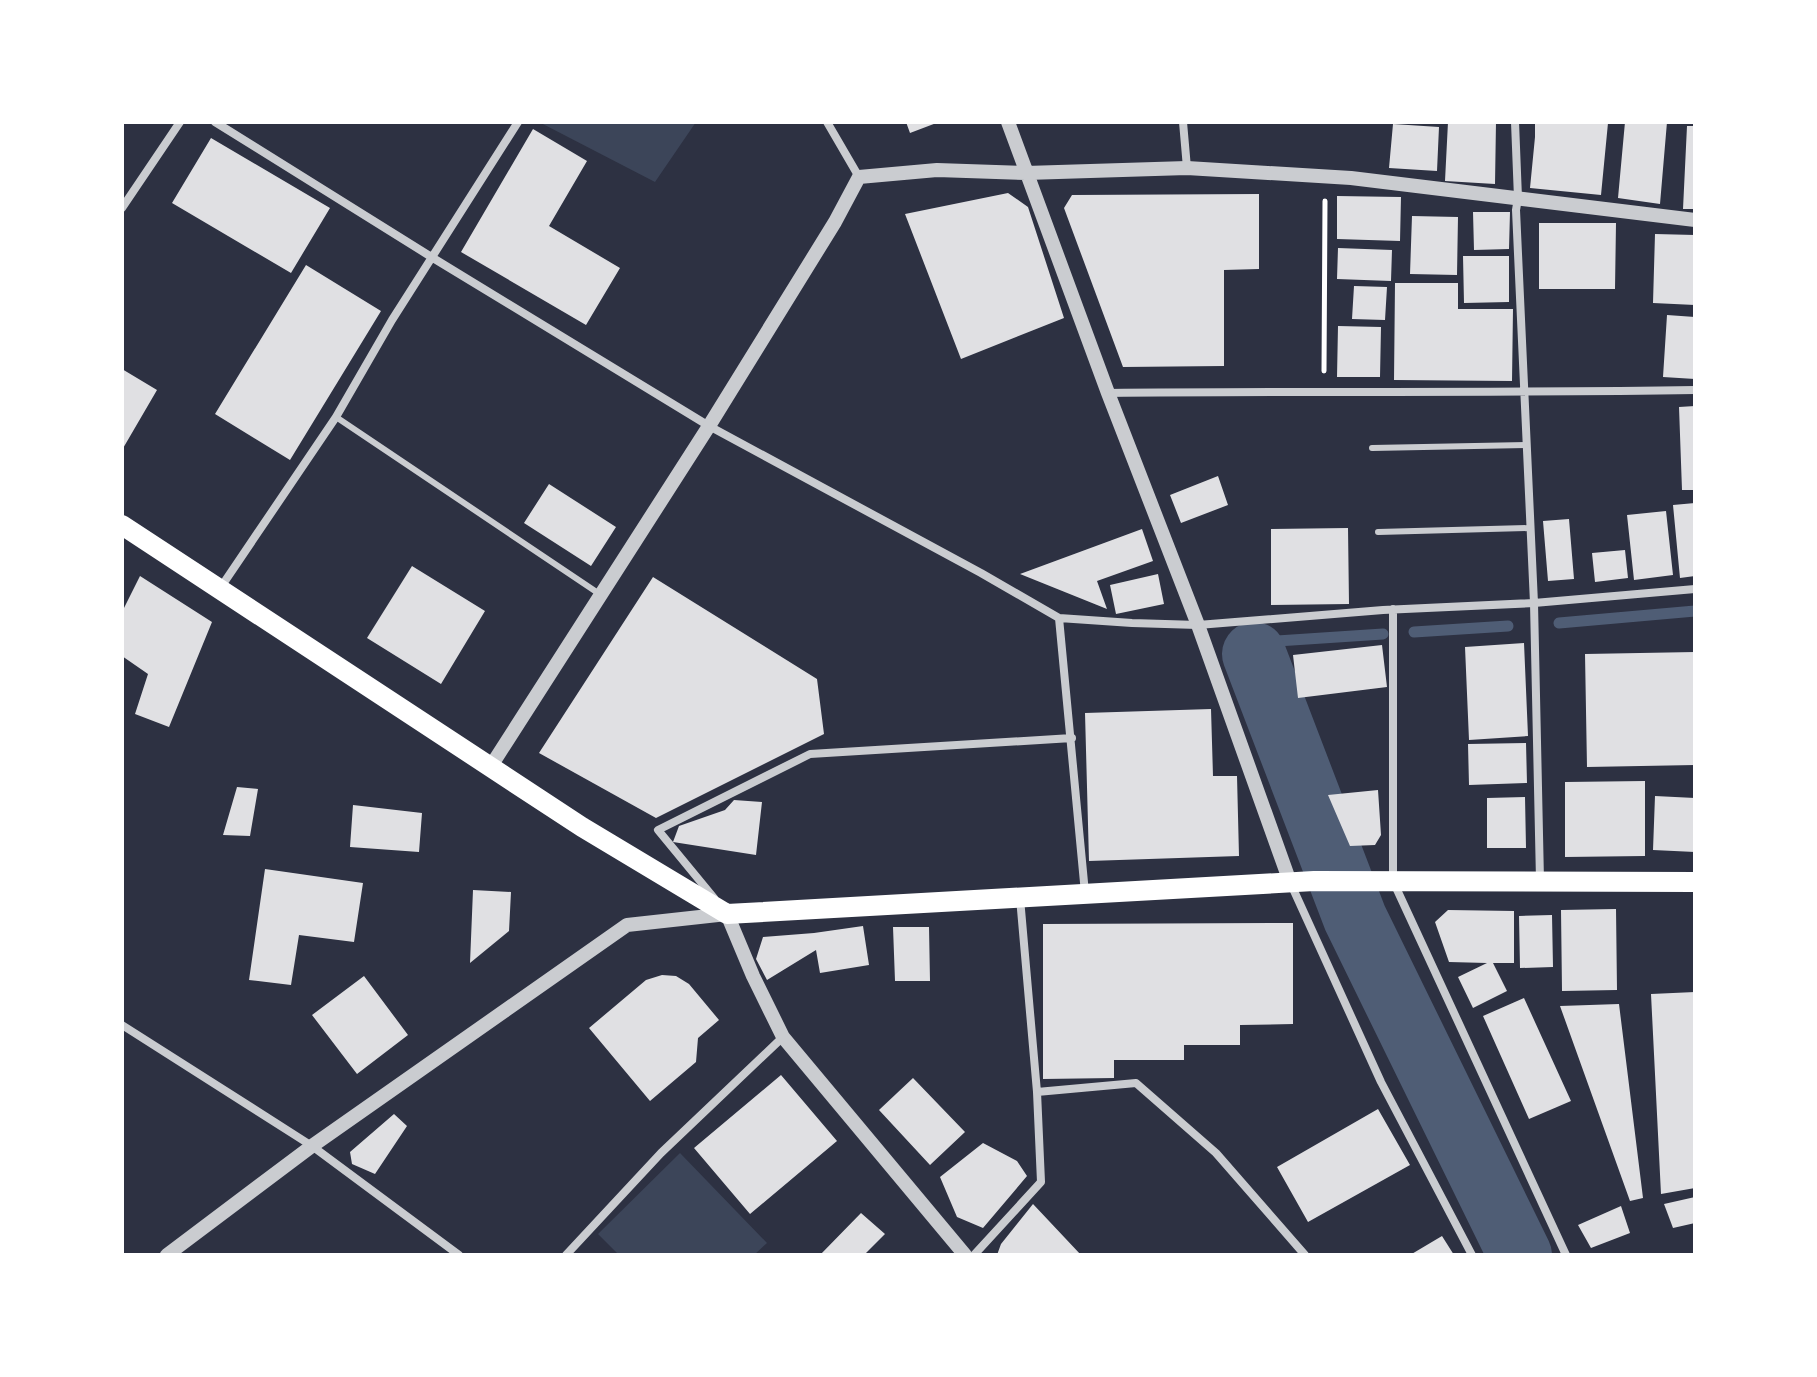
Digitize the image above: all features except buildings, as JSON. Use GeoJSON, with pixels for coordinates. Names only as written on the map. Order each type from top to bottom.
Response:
{"type":"FeatureCollection","features":[{"type":"Feature","properties":{"kind":"main road"},"geometry":{"type":"LineString","coordinates":[[122,525],[582,827],[727,914],[1314,881],[1695,882]]}},
{"type":"Feature","properties":{"kind":"street"},"geometry":{"type":"LineString","coordinates":[[122,208],[180,122]]}},
{"type":"Feature","properties":{"kind":"street"},"geometry":{"type":"LineString","coordinates":[[215,122],[709,426],[1059,618],[1198,625],[1695,589]]}},
{"type":"Feature","properties":{"kind":"street"},"geometry":{"type":"LineString","coordinates":[[220,588],[336,417],[392,320],[518,122]]}},
{"type":"Feature","properties":{"kind":"street"},"geometry":{"type":"LineString","coordinates":[[827,122],[859,177]]}},
{"type":"Feature","properties":{"kind":"street"},"geometry":{"type":"LineString","coordinates":[[1008,122],[1198,625],[1290,882],[1381,1082],[1472,1255]]}},
{"type":"Feature","properties":{"kind":"street"},"geometry":{"type":"LineString","coordinates":[[1183,122],[1187,168]]}},
{"type":"Feature","properties":{"kind":"street"},"geometry":{"type":"LineString","coordinates":[[1515,122],[1516,210],[1534,603],[1540,881]]}},
{"type":"Feature","properties":{"kind":"street"},"geometry":{"type":"LineString","coordinates":[[859,177],[937,170],[1026,173],[1187,168],[1325,176],[1695,220]]}},
{"type":"Feature","properties":{"kind":"street"},"geometry":{"type":"LineString","coordinates":[[491,766],[709,426],[835,222],[859,177]]}},
{"type":"Feature","properties":{"kind":"street"},"geometry":{"type":"LineString","coordinates":[[1108,393],[1695,390]]}},
{"type":"Feature","properties":{"kind":"street"},"geometry":{"type":"LineString","coordinates":[[1393,609],[1385,880],[1566,1255]]}},
{"type":"Feature","properties":{"kind":"street"},"geometry":{"type":"LineString","coordinates":[[1059,618],[1085,893]]}},
{"type":"Feature","properties":{"kind":"street"},"geometry":{"type":"LineString","coordinates":[[965,1255],[783,1037],[727,914],[658,830],[810,754],[1072,738]]}},
{"type":"Feature","properties":{"kind":"street"},"geometry":{"type":"LineString","coordinates":[[974,1255],[1041,1182],[1037,1092],[1020,897]]}},
{"type":"Feature","properties":{"kind":"street"},"geometry":{"type":"LineString","coordinates":[[167,1255],[312,1146],[627,925],[727,914]]}},
{"type":"Feature","properties":{"kind":"street"},"geometry":{"type":"LineString","coordinates":[[122,1025],[312,1146],[459,1255]]}},
{"type":"Feature","properties":{"kind":"street"},"geometry":{"type":"LineString","coordinates":[[566,1255],[661,1153],[783,1037]]}},
{"type":"Feature","properties":{"kind":"street"},"geometry":{"type":"LineString","coordinates":[[1037,1092],[1136,1083],[1216,1153],[1305,1255]]}},
{"type":"Feature","properties":{"kind":"lane"},"geometry":{"type":"LineString","coordinates":[[336,417],[601,595]]}},
{"type":"Feature","properties":{"kind":"lane"},"geometry":{"type":"LineString","coordinates":[[1372,448],[1526,445]]}},
{"type":"Feature","properties":{"kind":"lane"},"geometry":{"type":"LineString","coordinates":[[1378,532],[1530,528]]}},
{"type":"Feature","properties":{"kind":"path"},"geometry":{"type":"LineString","coordinates":[[1324,391],[1325,176]]}},
{"type":"Feature","properties":{"kind":"shaded area"},"geometry":{"type":"Polygon","coordinates":[[[539,122],[696,122],[655,182],[539,122]]]}},
{"type":"Feature","properties":{"kind":"shaded area"},"geometry":{"type":"Polygon","coordinates":[[[680,1153],[767,1243],[754,1255],[619,1255],[598,1234],[680,1153]]]}},
{"type":"Feature","properties":{"kind":"waterway"},"geometry":{"type":"LineString","coordinates":[[1559,623],[1695,611]]}},
{"type":"Feature","properties":{"kind":"waterway"},"geometry":{"type":"LineString","coordinates":[[1414,632],[1508,626]]}},
{"type":"Feature","properties":{"kind":"waterway"},"geometry":{"type":"LineString","coordinates":[[1254,654],[1277,641],[1383,634]]}},
{"type":"Feature","properties":{"kind":"waterway"},"geometry":{"type":"LineString","coordinates":[[1254,654],[1355,918],[1520,1255]]}}]}
